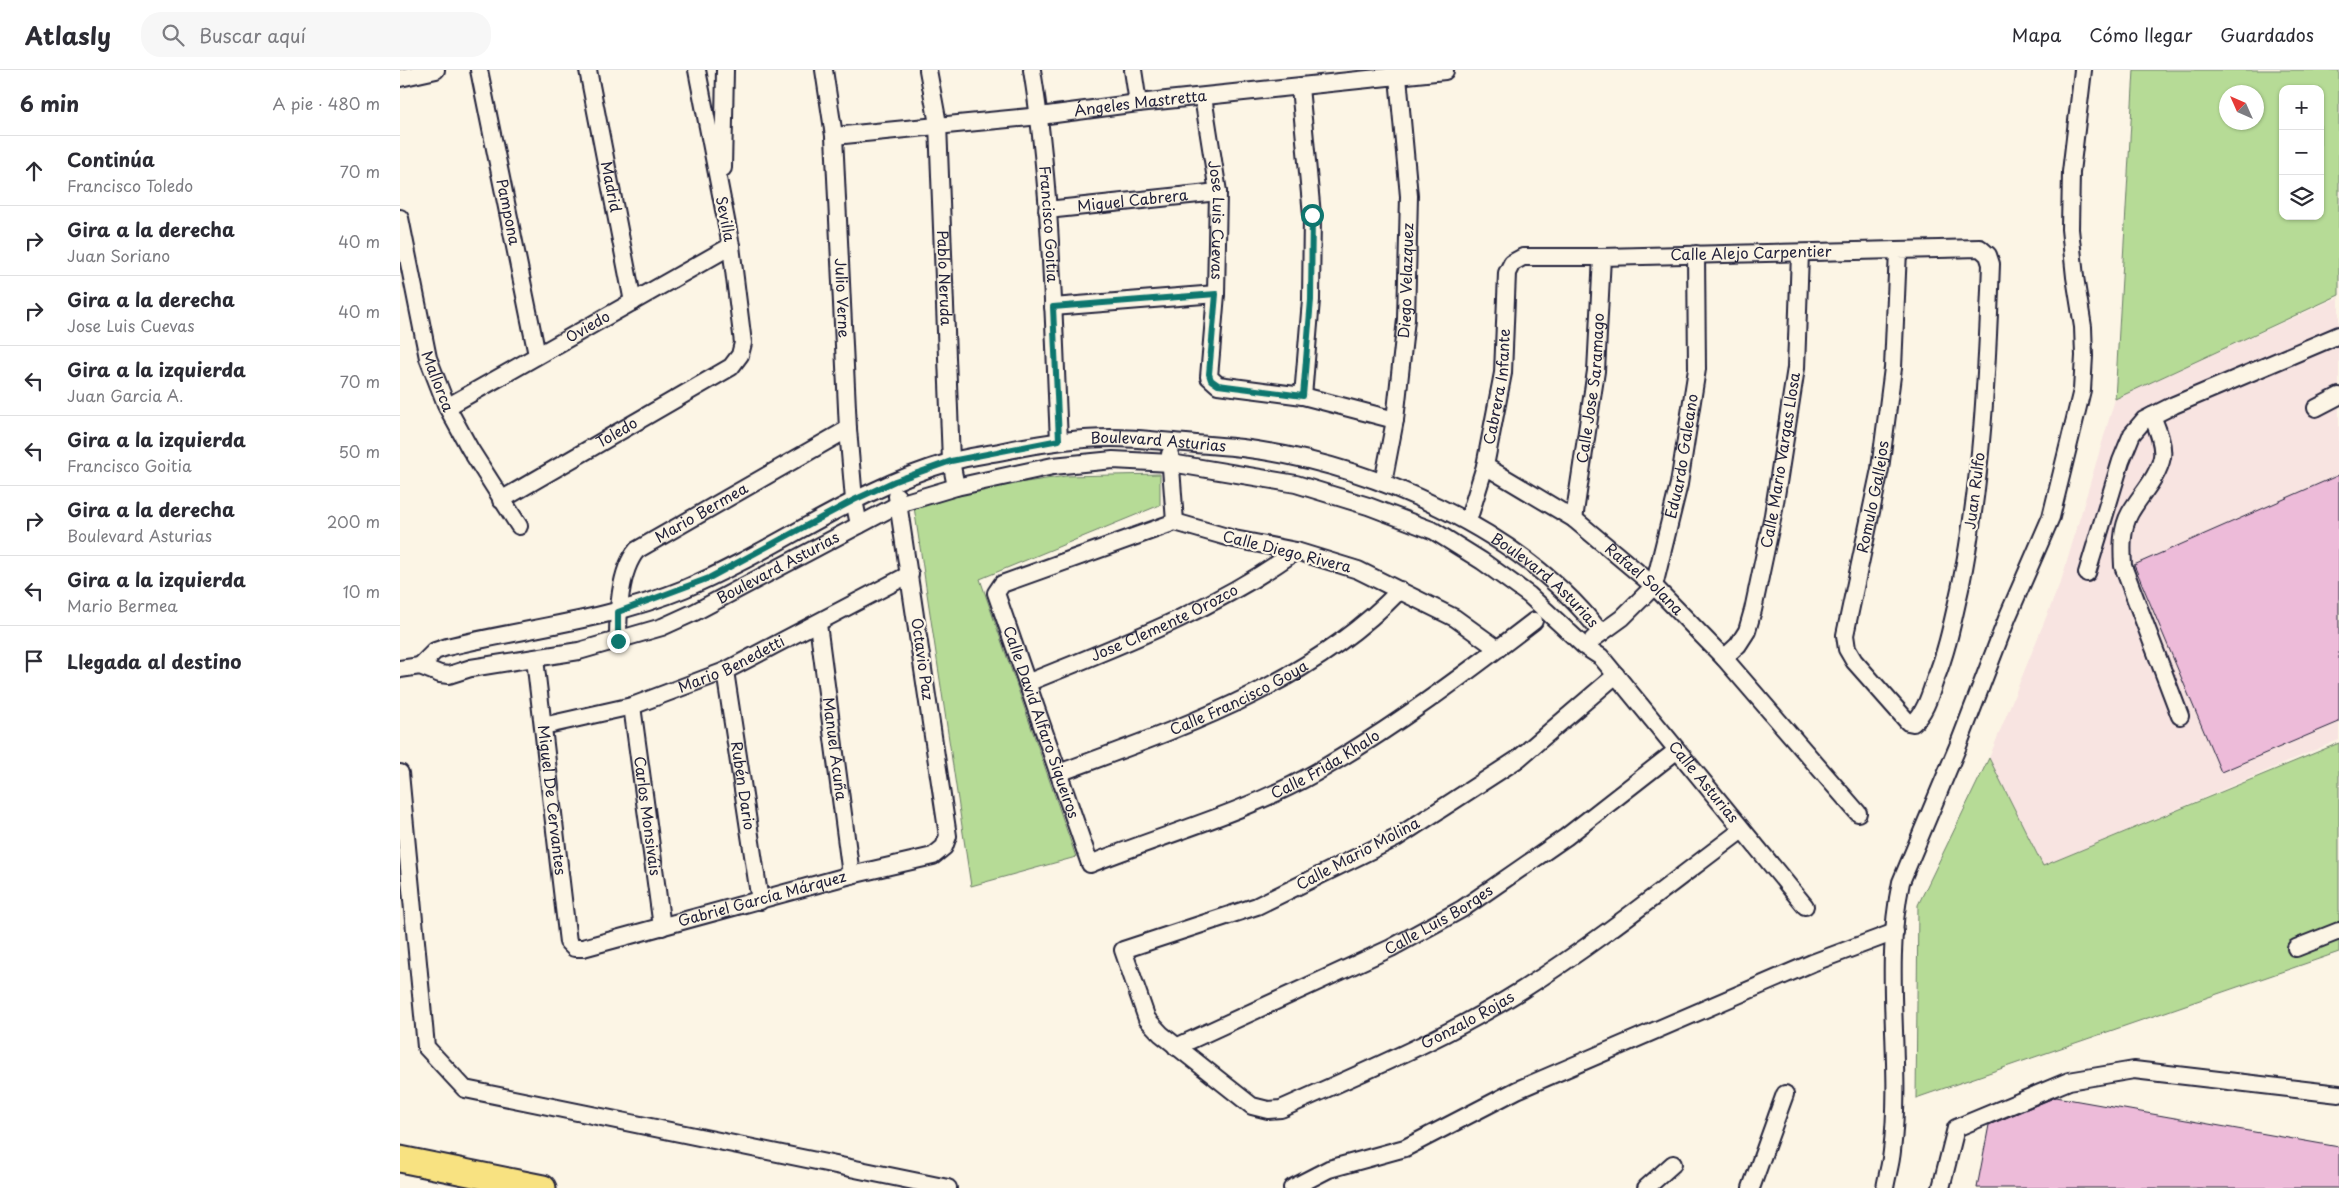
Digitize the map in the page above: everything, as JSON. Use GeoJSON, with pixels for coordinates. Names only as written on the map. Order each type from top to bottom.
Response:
{"type":"FeatureCollection","features":[{"type":"Feature","properties":{"kind":"highway"},"geometry":{"type":"LineString","coordinates":[[400,1159],[543,1188]]}},
{"type":"Feature","properties":{"kind":"street"},"geometry":{"type":"LineString","coordinates":[[400,78],[436,70]]}},
{"type":"Feature","properties":{"kind":"street","name":"Pampona"},"geometry":{"type":"LineString","coordinates":[[480,70],[538,355]]}},
{"type":"Feature","properties":{"kind":"street","name":"Madrid"},"geometry":{"type":"LineString","coordinates":[[588,70],[633,302]]}},
{"type":"Feature","properties":{"kind":"street","name":"Sevilla"},"geometry":{"type":"LineString","coordinates":[[697,70],[731,246],[743,343],[740,355],[731,366]]}},
{"type":"Feature","properties":{"kind":"street"},"geometry":{"type":"LineString","coordinates":[[722,200],[725,70]]}},
{"type":"Feature","properties":{"kind":"street","name":"Julio Verne"},"geometry":{"type":"LineString","coordinates":[[824,70],[834,136],[848,429],[854,500],[859,525]]}},
{"type":"Feature","properties":{"kind":"street","name":"Pablo Neruda"},"geometry":{"type":"LineString","coordinates":[[928,70],[938,124],[951,461],[956,487]]}},
{"type":"Feature","properties":{"kind":"street","name":"Francisco Goitia"},"geometry":{"type":"LineString","coordinates":[[1032,70],[1040,116],[1047,210],[1059,440]]}},
{"type":"Feature","properties":{"kind":"street"},"geometry":{"type":"LineString","coordinates":[[1133,70],[1138,103]]}},
{"type":"Feature","properties":{"kind":"street"},"geometry":{"type":"LineString","coordinates":[[1885,1188],[1892,1151],[1895,1101],[1894,932],[1901,882],[1958,746],[2008,616],[2051,517],[2082,390],[2083,327],[2070,229],[2071,172],[2083,70]]}},
{"type":"Feature","properties":{"kind":"street","name":"Ángeles Mastretta"},"geometry":{"type":"LineString","coordinates":[[834,136],[938,124],[1040,116],[1138,103],[1445,71]]}},
{"type":"Feature","properties":{"kind":"street","name":"Diego Velazquez"},"geometry":{"type":"LineString","coordinates":[[1383,483],[1395,420],[1406,320],[1409,196],[1398,77]]}},
{"type":"Feature","properties":{"kind":"street"},"geometry":{"type":"LineString","coordinates":[[1300,87],[1312,215],[1311,300],[1303,396],[1395,420]]}},
{"type":"Feature","properties":{"kind":"street","name":"Jose Luis Cuevas"},"geometry":{"type":"LineString","coordinates":[[1203,97],[1218,192],[1216,294],[1209,374],[1211,380],[1218,385],[1303,396]]}},
{"type":"Feature","properties":{"kind":"street","name":"Miguel Cabrera"},"geometry":{"type":"LineString","coordinates":[[1047,210],[1218,192]]}},
{"type":"Feature","properties":{"kind":"street","name":"Mallorca"},"geometry":{"type":"LineString","coordinates":[[400,218],[428,358],[447,407],[519,526]]}},
{"type":"Feature","properties":{"kind":"street","name":"Oviedo"},"geometry":{"type":"LineString","coordinates":[[447,407],[731,246]]}},
{"type":"Feature","properties":{"kind":"street","name":"Calle Alejo Carpentier"},"geometry":{"type":"LineString","coordinates":[[1523,257],[1602,257],[1980,248]]}},
{"type":"Feature","properties":{"kind":"street","name":"Juan Rulfo"},"geometry":{"type":"LineString","coordinates":[[1908,722],[1912,723],[1920,716],[1939,670],[1951,632],[1967,555],[1978,469],[1986,376],[1991,264],[1988,255],[1980,248]]}},
{"type":"Feature","properties":{"kind":"street","name":"Romulo Gallejos"},"geometry":{"type":"LineString","coordinates":[[1898,250],[1893,368],[1881,460],[1845,635],[1847,649],[1854,662],[1908,722]]}},
{"type":"Feature","properties":{"kind":"street","name":"Calle Mario Vargas Llosa"},"geometry":{"type":"LineString","coordinates":[[1724,658],[1738,645],[1746,631],[1753,610],[1773,515],[1796,368],[1800,253]]}},
{"type":"Feature","properties":{"kind":"street","name":"Eduardo Galeano"},"geometry":{"type":"LineString","coordinates":[[1654,586],[1679,484],[1697,369],[1696,254]]}},
{"type":"Feature","properties":{"kind":"street","name":"Cabrera Infante"},"geometry":{"type":"LineString","coordinates":[[1468,521],[1485,466],[1503,373],[1507,273],[1512,263],[1523,257]]}},
{"type":"Feature","properties":{"kind":"street","name":"Calle Jose Saramago"},"geometry":{"type":"LineString","coordinates":[[1574,519],[1596,371],[1602,257]]}},
{"type":"Feature","properties":{"kind":"street"},"geometry":{"type":"LineString","coordinates":[[1053,307],[1216,294]]}},
{"type":"Feature","properties":{"kind":"street"},"geometry":{"type":"LineString","coordinates":[[2087,574],[2121,461],[2132,434],[2144,420],[2174,405],[2339,334]]}},
{"type":"Feature","properties":{"kind":"street","name":"Toledo"},"geometry":{"type":"LineString","coordinates":[[502,500],[731,366]]}},
{"type":"Feature","properties":{"kind":"street"},"geometry":{"type":"LineString","coordinates":[[2316,408],[2339,396]]}},
{"type":"Feature","properties":{"kind":"street"},"geometry":{"type":"LineString","coordinates":[[2152,416],[2160,436],[2162,456],[2157,471],[2128,515],[2121,544],[2122,566],[2180,716]]}},
{"type":"Feature","properties":{"kind":"street","name":"Mario Bermea"},"geometry":{"type":"LineString","coordinates":[[618,641],[618,612],[628,564],[637,550],[848,429]]}},
{"type":"Feature","properties":{"kind":"street","name":"Boulevard Asturias"},"geometry":{"type":"LineString","coordinates":[[400,669],[420,666],[440,674],[449,675],[472,668],[535,659],[618,641],[662,627],[695,612],[899,504],[956,487],[1053,466],[1113,460],[1171,463],[1296,484],[1368,506],[1434,531],[1482,561],[1529,595],[1584,646],[1602,633],[1575,602],[1517,554],[1468,521],[1383,483],[1313,462],[1244,448],[1113,438],[1059,440],[951,461],[895,481],[854,500],[709,578],[618,612],[447,647],[435,651],[420,666]]}},
{"type":"Feature","properties":{"kind":"street"},"geometry":{"type":"LineString","coordinates":[[1170,442],[1175,522]]}},
{"type":"Feature","properties":{"kind":"street","name":"Rafael Solana"},"geometry":{"type":"LineString","coordinates":[[1485,466],[1574,519],[1654,586],[1724,658],[1858,813]]}},
{"type":"Feature","properties":{"kind":"street","name":"Octavio Paz"},"geometry":{"type":"LineString","coordinates":[[895,481],[948,836]]}},
{"type":"Feature","properties":{"kind":"street","name":"Calle Diego Rivera"},"geometry":{"type":"LineString","coordinates":[[1175,522],[1234,539],[1296,552],[1358,570],[1455,618],[1498,649]]}},
{"type":"Feature","properties":{"kind":"street","name":"Calle David Alfaro Siqueiros"},"geometry":{"type":"LineString","coordinates":[[1090,864],[996,597],[997,589],[1002,584],[1175,522]]}},
{"type":"Feature","properties":{"kind":"street","name":"Jose Clemente Orozco"},"geometry":{"type":"LineString","coordinates":[[1027,683],[1172,623],[1229,595],[1296,552]]}},
{"type":"Feature","properties":{"kind":"street","name":"Mario Benedetti"},"geometry":{"type":"LineString","coordinates":[[542,726],[632,706],[725,671],[818,624],[910,574]]}},
{"type":"Feature","properties":{"kind":"street"},"geometry":{"type":"LineString","coordinates":[[1601,657],[1602,633],[1622,618],[1654,586]]}},
{"type":"Feature","properties":{"kind":"street","name":"Calle Francisco Goya"},"geometry":{"type":"LineString","coordinates":[[1059,773],[1174,730],[1232,705],[1290,675],[1345,639],[1380,611],[1400,590]]}},
{"type":"Feature","properties":{"kind":"street","name":"Calle Frida Khalo"},"geometry":{"type":"LineString","coordinates":[[1090,864],[1216,819],[1315,773],[1410,713],[1534,621]]}},
{"type":"Feature","properties":{"kind":"street","name":"Manuel Acuña"},"geometry":{"type":"LineString","coordinates":[[818,624],[851,875]]}},
{"type":"Feature","properties":{"kind":"street","name":"Calle Asturias"},"geometry":{"type":"LineString","coordinates":[[1584,646],[1601,657],[1676,751],[1805,906]]}},
{"type":"Feature","properties":{"kind":"street","name":"Miguel De Cervantes"},"geometry":{"type":"LineString","coordinates":[[535,659],[568,942]]}},
{"type":"Feature","properties":{"kind":"street","name":"Rubén Dario"},"geometry":{"type":"LineString","coordinates":[[725,671],[760,901]]}},
{"type":"Feature","properties":{"kind":"street","name":"Calle Mario Molina"},"geometry":{"type":"LineString","coordinates":[[1123,950],[1257,906],[1396,838],[1518,759],[1616,676]]}},
{"type":"Feature","properties":{"kind":"street","name":"Carlos Monsiváis"},"geometry":{"type":"LineString","coordinates":[[632,706],[662,927]]}},
{"type":"Feature","properties":{"kind":"street","name":"Calle Luis Borges"},"geometry":{"type":"LineString","coordinates":[[1176,1047],[1391,948],[1462,909],[1566,837],[1676,751]]}},
{"type":"Feature","properties":{"kind":"street"},"geometry":{"type":"LineString","coordinates":[[400,772],[426,1047],[465,1089],[948,1188]]}},
{"type":"Feature","properties":{"kind":"street","name":"Gonzalo Rojas"},"geometry":{"type":"LineString","coordinates":[[1123,950],[1147,1019],[1161,1034],[1252,1106],[1268,1110],[1281,1109],[1426,1044],[1522,990],[1619,922],[1742,830]]}},
{"type":"Feature","properties":{"kind":"street","name":"Gabriel García Márquez"},"geometry":{"type":"LineString","coordinates":[[568,942],[574,948],[583,948],[851,875],[933,856],[944,847],[948,836]]}},
{"type":"Feature","properties":{"kind":"street"},"geometry":{"type":"LineString","coordinates":[[2296,948],[2339,931]]}},
{"type":"Feature","properties":{"kind":"street"},"geometry":{"type":"LineString","coordinates":[[1292,1188],[1329,1170],[1405,1148],[1517,1090],[1812,963],[1894,932]]}},
{"type":"Feature","properties":{"kind":"street"},"geometry":{"type":"LineString","coordinates":[[1941,1188],[1956,1128],[2069,1081],[2134,1070],[2339,1094]]}},
{"type":"Feature","properties":{"kind":"street"},"geometry":{"type":"LineString","coordinates":[[1751,1188],[1785,1094]]}},
{"type":"Feature","properties":{"kind":"street"},"geometry":{"type":"LineString","coordinates":[[1646,1188],[1673,1164]]}},
{"type":"Feature","properties":{"kind":"shaded area"},"geometry":{"type":"Polygon","coordinates":[[[2339,297],[2339,740],[2043,866],[1989,758],[2062,578],[2115,399],[2339,297]]]}},
{"type":"Feature","properties":{"kind":"green space"},"geometry":{"type":"Polygon","coordinates":[[[2134,70],[2339,70],[2339,295],[2115,399],[2134,70]]]}},
{"type":"Feature","properties":{"kind":"green space"},"geometry":{"type":"Polygon","coordinates":[[[1160,474],[1160,505],[980,579],[1076,857],[971,886],[914,507],[979,489],[1066,476],[1160,474]]]}},
{"type":"Feature","properties":{"kind":"green space"},"geometry":{"type":"Polygon","coordinates":[[[2339,743],[2339,952],[1916,1098],[1918,905],[1989,758],[2043,866],[2339,743]]]}},
{"type":"Feature","properties":{"kind":"building"},"geometry":{"type":"Polygon","coordinates":[[[2339,475],[2339,722],[2221,772],[2134,565],[2339,475]]]}},
{"type":"Feature","properties":{"kind":"building"},"geometry":{"type":"Polygon","coordinates":[[[2056,1097],[2339,1147],[2339,1188],[1977,1188],[1989,1125],[2056,1097]]]}},
{"type":"Feature","properties":{"kind":"route"},"geometry":{"type":"LineString","coordinates":[[618,641],[618,612],[709,578],[854,500],[895,481],[951,461],[1059,440],[1053,307],[1216,294],[1209,374],[1211,380],[1218,385],[1303,396],[1311,300],[1312,215]]}}]}
